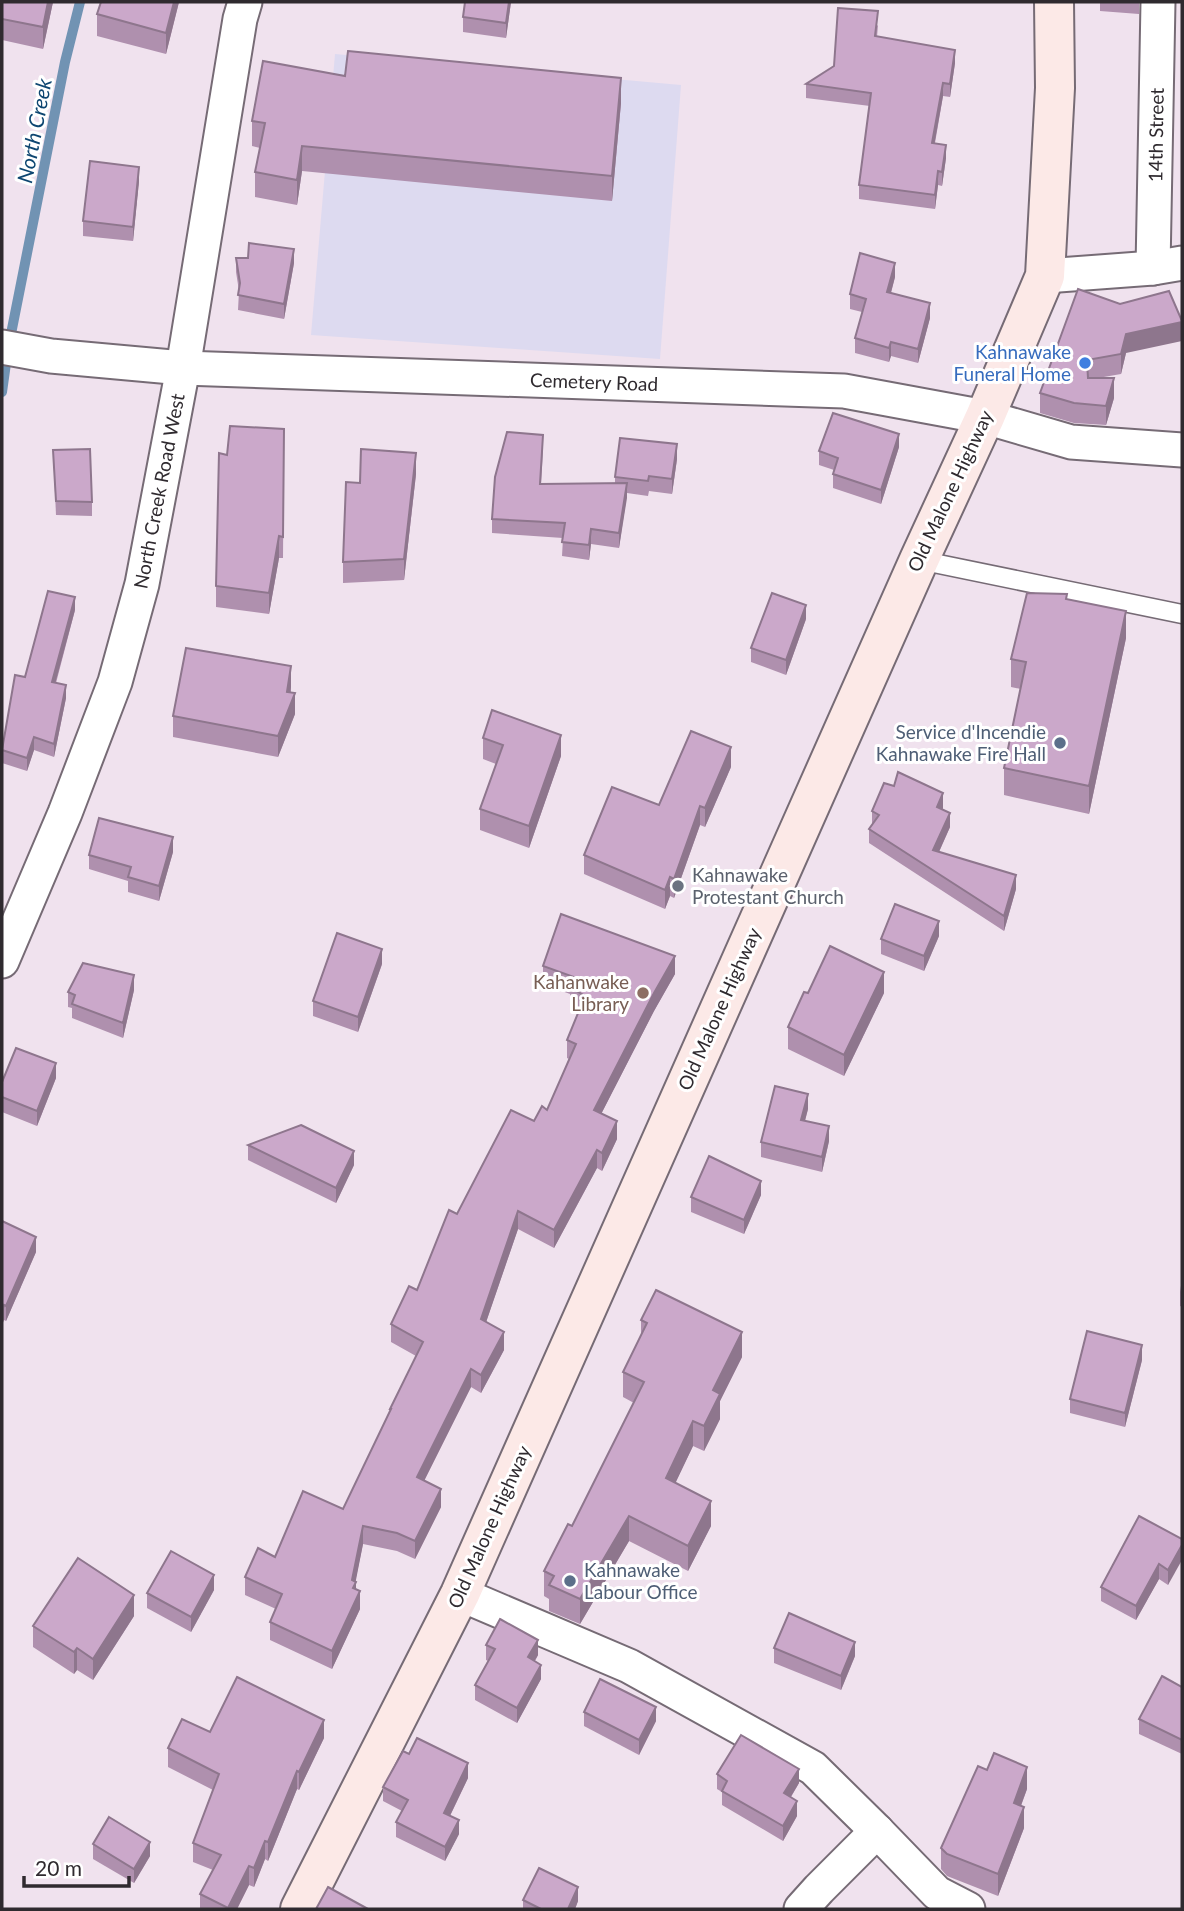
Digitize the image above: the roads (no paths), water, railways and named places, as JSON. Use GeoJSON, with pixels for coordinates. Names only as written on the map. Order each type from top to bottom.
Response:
{"type":"FeatureCollection","features":[{"type":"Feature","properties":{"kind":"street","name":"North Creek Road West"},"geometry":{"type":"LineString","coordinates":[[2,961],[65,813],[115,682],[142,584],[183,368],[228,86],[245,2]]}},
{"type":"Feature","properties":{"kind":"street","name":"Old Malone Highway"},"geometry":{"type":"LineString","coordinates":[[300,1909],[460,1594],[985,417],[1045,276],[1055,89],[1054,2]]}},
{"type":"Feature","properties":{"kind":"street","name":"14th Street"},"geometry":{"type":"LineString","coordinates":[[1158,2],[1168,265]]}},
{"type":"Feature","properties":{"kind":"street"},"geometry":{"type":"LineString","coordinates":[[1045,276],[1168,265]]}},
{"type":"Feature","properties":{"kind":"street","name":"Cemetery Road"},"geometry":{"type":"LineString","coordinates":[[2,348],[51,356],[183,368],[844,391],[985,417],[1071,442],[1182,450]]}},
{"type":"Feature","properties":{"kind":"street"},"geometry":{"type":"LineString","coordinates":[[460,1594],[629,1666],[813,1768],[937,1893],[968,1909]]}},
{"type":"Feature","properties":{"kind":"street"},"geometry":{"type":"LineString","coordinates":[[801,1909],[877,1831]]}},
{"type":"Feature","properties":{"kind":"lane"},"geometry":{"type":"LineString","coordinates":[[919,560],[1182,614]]}},
{"type":"Feature","properties":{"kind":"waterway","name":"North Creek"},"geometry":{"type":"LineString","coordinates":[[2,392],[8,349],[65,62],[80,2]]}},
{"type":"Feature","properties":{"kind":"place","name":"Kahnawake Funeral Home"},"geometry":{"type":"Point","coordinates":[1085,363]}},
{"type":"Feature","properties":{"kind":"place","name":"Service d'Incendie Kahnawake Fire Hall"},"geometry":{"type":"Point","coordinates":[1060,743]}},
{"type":"Feature","properties":{"kind":"place","name":"Kahnawake Protestant Church"},"geometry":{"type":"Point","coordinates":[678,886]}},
{"type":"Feature","properties":{"kind":"place","name":"Kahanwake Library"},"geometry":{"type":"Point","coordinates":[643,993]}},
{"type":"Feature","properties":{"kind":"place","name":"Kahnawake Labour Office"},"geometry":{"type":"Point","coordinates":[570,1581]}}]}
